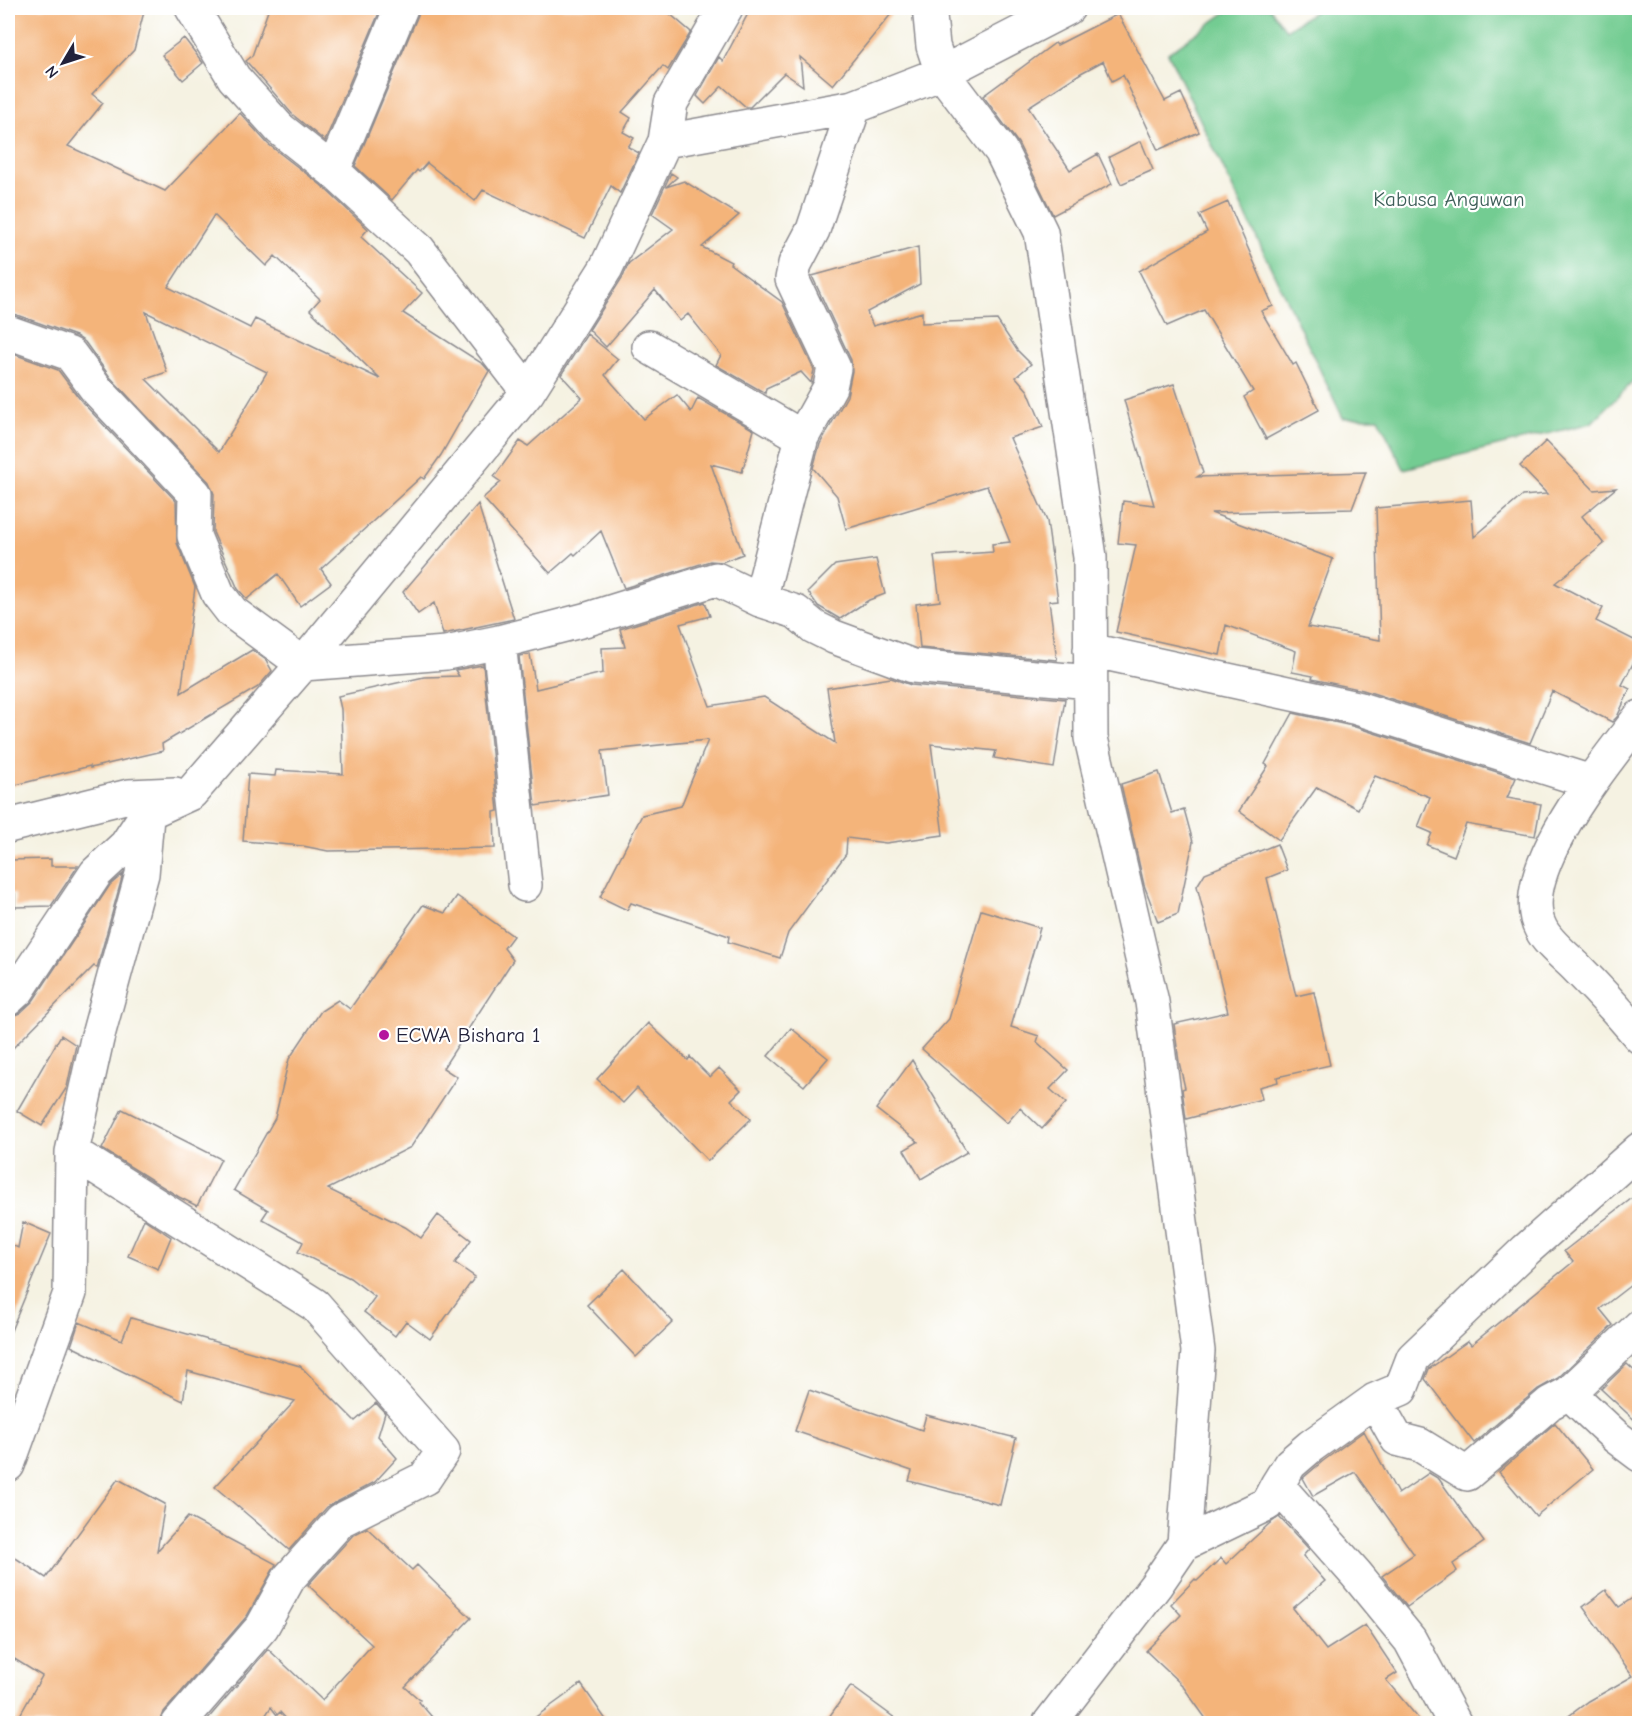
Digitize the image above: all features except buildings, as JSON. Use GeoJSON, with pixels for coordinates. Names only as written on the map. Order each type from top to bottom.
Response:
{"type":"FeatureCollection","features":[{"type":"Feature","properties":{"kind":"street"},"geometry":{"type":"LineString","coordinates":[[192,8],[234,78],[280,129],[333,171],[419,250],[528,392]]}},
{"type":"Feature","properties":{"kind":"street"},"geometry":{"type":"LineString","coordinates":[[333,171],[401,8]]}},
{"type":"Feature","properties":{"kind":"street"},"geometry":{"type":"LineString","coordinates":[[932,8],[930,16],[933,46],[942,74],[1001,151],[1041,232],[1090,557],[1091,738],[1152,1002],[1198,1351],[1184,1544],[1156,1586],[1049,1724]]}},
{"type":"Feature","properties":{"kind":"street"},"geometry":{"type":"LineString","coordinates":[[664,141],[854,107],[942,74],[1068,8]]}},
{"type":"Feature","properties":{"kind":"street"},"geometry":{"type":"LineString","coordinates":[[8,999],[18,990],[96,873],[126,845],[147,813],[191,793],[303,664],[528,392],[606,268],[664,141],[671,103],[722,10]]}},
{"type":"Feature","properties":{"kind":"street"},"geometry":{"type":"LineString","coordinates":[[760,600],[802,437],[830,387],[834,368],[792,279],[795,264],[813,230],[854,107]]}},
{"type":"Feature","properties":{"kind":"street"},"geometry":{"type":"LineString","coordinates":[[8,332],[70,354],[96,389],[195,494],[194,536],[218,594],[232,612],[303,664],[446,654],[588,619],[716,579],[760,600],[796,612],[814,627],[834,637],[913,666],[1090,682]]}},
{"type":"Feature","properties":{"kind":"street"},"geometry":{"type":"LineString","coordinates":[[649,347],[802,437]]}},
{"type":"Feature","properties":{"kind":"street"},"geometry":{"type":"LineString","coordinates":[[499,642],[525,885]]}},
{"type":"Feature","properties":{"kind":"street"},"geometry":{"type":"LineString","coordinates":[[1090,650],[1357,708],[1591,782]]}},
{"type":"Feature","properties":{"kind":"street"},"geometry":{"type":"LineString","coordinates":[[1640,717],[1591,782],[1547,854],[1538,878],[1534,915],[1542,932],[1614,1006],[1640,1038]]}},
{"type":"Feature","properties":{"kind":"street"},"geometry":{"type":"LineString","coordinates":[[8,826],[129,796],[191,793]]}},
{"type":"Feature","properties":{"kind":"street"},"geometry":{"type":"LineString","coordinates":[[90,804],[126,845]]}},
{"type":"Feature","properties":{"kind":"street"},"geometry":{"type":"LineString","coordinates":[[8,1465],[70,1293],[72,1152],[97,1039],[142,874],[147,813]]}},
{"type":"Feature","properties":{"kind":"street"},"geometry":{"type":"LineString","coordinates":[[1184,1544],[1267,1504],[1290,1464],[1375,1400],[1401,1389],[1413,1358],[1526,1250],[1639,1151]]}},
{"type":"Feature","properties":{"kind":"street"},"geometry":{"type":"LineString","coordinates":[[72,1152],[315,1305],[443,1451],[425,1478],[341,1520],[289,1578],[262,1627],[178,1724]]}},
{"type":"Feature","properties":{"kind":"street"},"geometry":{"type":"LineString","coordinates":[[1375,1400],[1396,1439],[1420,1445],[1467,1474],[1550,1403],[1569,1393],[1640,1326]]}},
{"type":"Feature","properties":{"kind":"street"},"geometry":{"type":"LineString","coordinates":[[1569,1393],[1616,1437],[1640,1455]]}},
{"type":"Feature","properties":{"kind":"street"},"geometry":{"type":"LineString","coordinates":[[1277,1485],[1356,1574],[1410,1640],[1455,1724]]}},
{"type":"Feature","properties":{"kind":"green space","name":"Kabusa Anguwan"},"geometry":{"type":"Polygon","coordinates":[[[1232,8],[1270,8],[1286,30],[1320,8],[1639,8],[1639,376],[1591,423],[1404,469],[1378,418],[1343,418],[1168,53],[1232,8]]]}},
{"type":"Feature","properties":{"kind":"place","name":"ECWA Bishara 1"},"geometry":{"type":"Point","coordinates":[384,1035]}}]}
